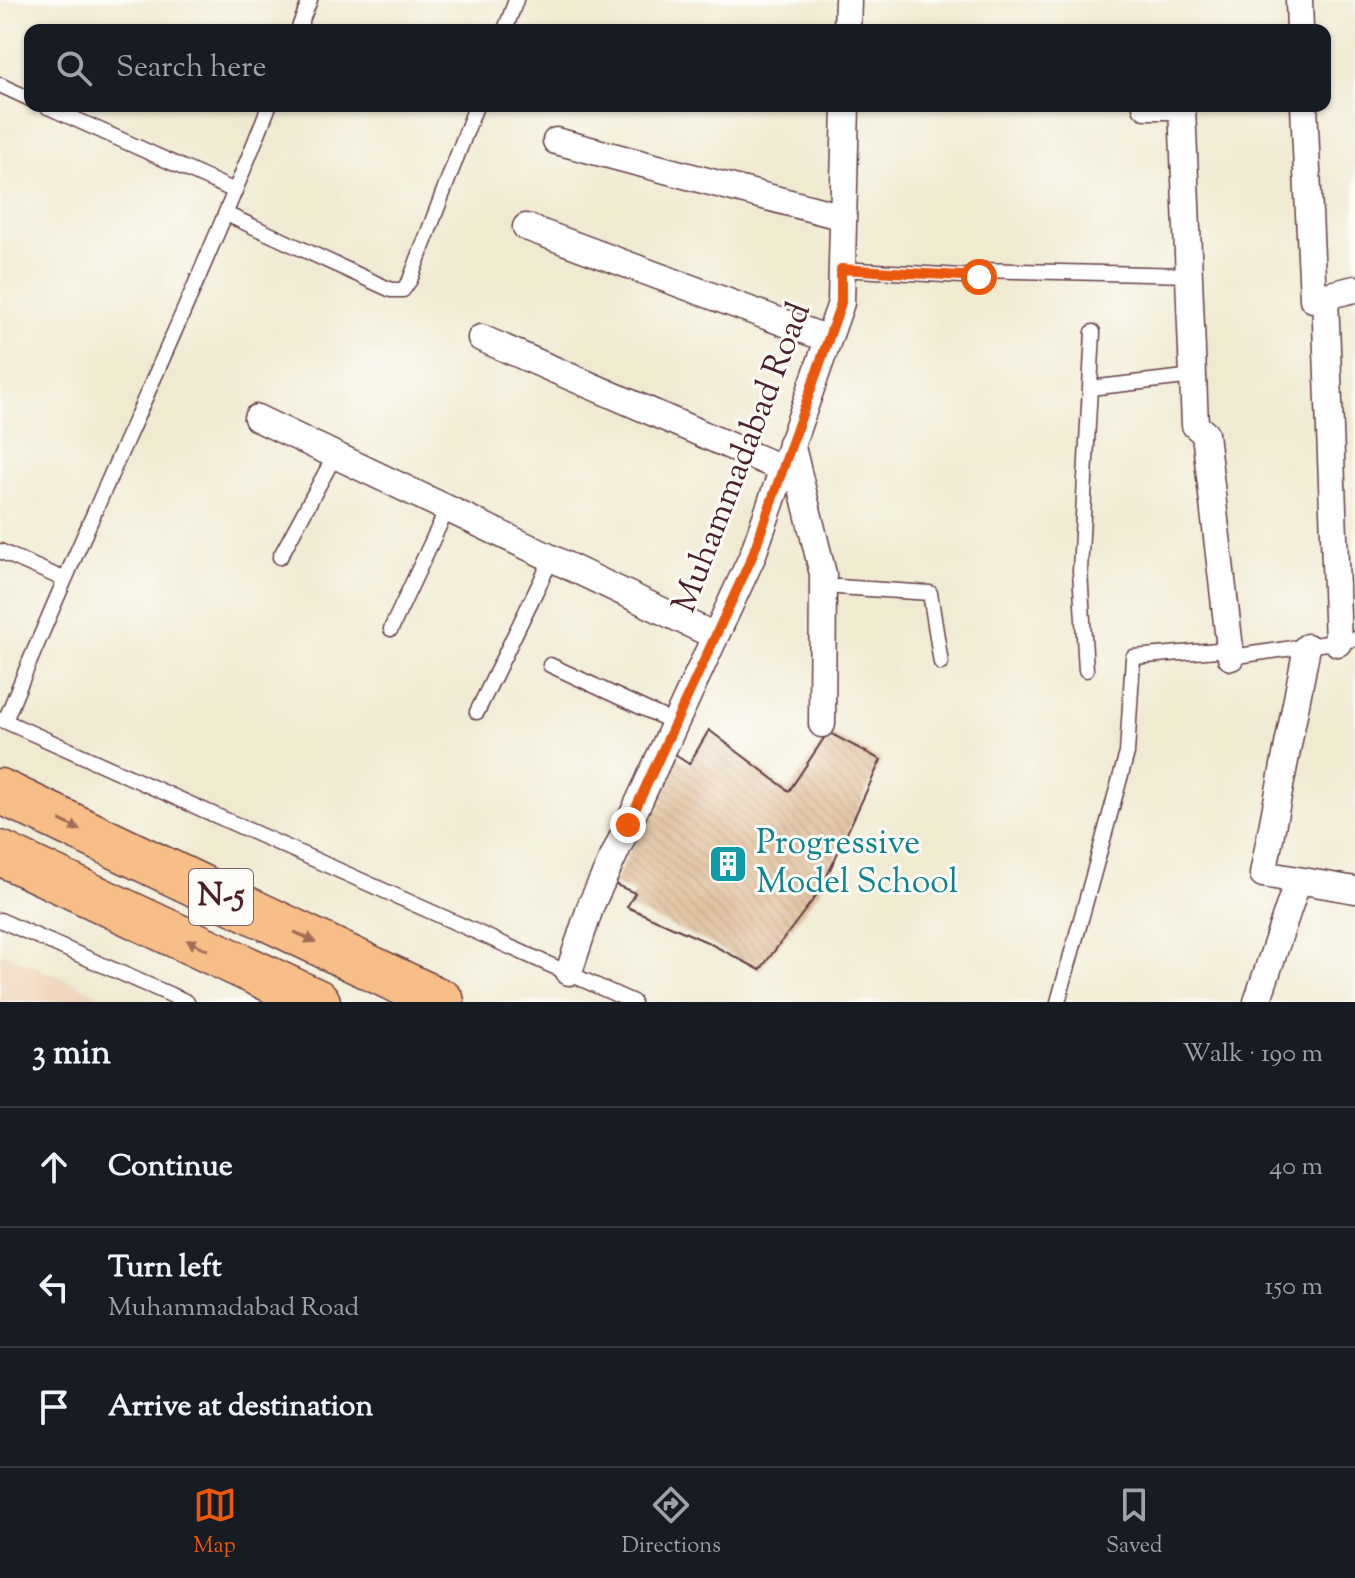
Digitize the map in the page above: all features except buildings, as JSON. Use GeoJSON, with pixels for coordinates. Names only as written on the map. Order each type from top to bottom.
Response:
{"type":"FeatureCollection","features":[{"type":"Feature","properties":{"kind":"highway","name":"N-5"},"geometry":{"type":"LineString","coordinates":[[0,791],[442,1002]]}},
{"type":"Feature","properties":{"kind":"highway","name":"N-5"},"geometry":{"type":"LineString","coordinates":[[0,853],[318,1002]]}},
{"type":"Feature","properties":{"kind":"street"},"geometry":{"type":"LineString","coordinates":[[847,24],[848,0]]}},
{"type":"Feature","properties":{"kind":"street"},"geometry":{"type":"LineString","coordinates":[[1299,0],[1300,24]]}},
{"type":"Feature","properties":{"kind":"street","name":"Muhammadabad Road"},"geometry":{"type":"LineString","coordinates":[[569,972],[591,905],[752,557],[841,303],[846,112]]}},
{"type":"Feature","properties":{"kind":"street"},"geometry":{"type":"LineString","coordinates":[[1182,112],[1195,425],[1205,434],[1231,653]]}},
{"type":"Feature","properties":{"kind":"street"},"geometry":{"type":"LineString","coordinates":[[1304,112],[1313,299],[1355,289]]}},
{"type":"Feature","properties":{"kind":"street"},"geometry":{"type":"LineString","coordinates":[[556,141],[843,217]]}},
{"type":"Feature","properties":{"kind":"street"},"geometry":{"type":"LineString","coordinates":[[526,227],[828,339]]}},
{"type":"Feature","properties":{"kind":"street"},"geometry":{"type":"LineString","coordinates":[[1325,296],[1346,641]]}},
{"type":"Feature","properties":{"kind":"street"},"geometry":{"type":"LineString","coordinates":[[481,338],[783,469]]}},
{"type":"Feature","properties":{"kind":"street"},"geometry":{"type":"LineString","coordinates":[[257,418],[715,636]]}},
{"type":"Feature","properties":{"kind":"street"},"geometry":{"type":"LineString","coordinates":[[791,443],[823,586],[822,724]]}},
{"type":"Feature","properties":{"kind":"street"},"geometry":{"type":"LineString","coordinates":[[1307,647],[1263,874],[1355,890]]}},
{"type":"Feature","properties":{"kind":"street"},"geometry":{"type":"LineString","coordinates":[[1257,1002],[1298,880]]}},
{"type":"Feature","properties":{"kind":"lane"},"geometry":{"type":"LineString","coordinates":[[300,24],[310,0]]}},
{"type":"Feature","properties":{"kind":"lane"},"geometry":{"type":"LineString","coordinates":[[507,24],[516,0]]}},
{"type":"Feature","properties":{"kind":"lane"},"geometry":{"type":"LineString","coordinates":[[0,85],[24,96]]}},
{"type":"Feature","properties":{"kind":"lane"},"geometry":{"type":"LineString","coordinates":[[59,112],[235,191]]}},
{"type":"Feature","properties":{"kind":"lane"},"geometry":{"type":"LineString","coordinates":[[267,112],[226,214],[3,720],[633,1002]]}},
{"type":"Feature","properties":{"kind":"lane"},"geometry":{"type":"LineString","coordinates":[[226,214],[391,290],[403,290],[410,280],[474,112]]}},
{"type":"Feature","properties":{"kind":"lane"},"geometry":{"type":"LineString","coordinates":[[841,269],[979,277],[979,270],[1189,275]]}},
{"type":"Feature","properties":{"kind":"lane"},"geometry":{"type":"LineString","coordinates":[[1086,670],[1080,571],[1093,332]]}},
{"type":"Feature","properties":{"kind":"lane"},"geometry":{"type":"LineString","coordinates":[[1090,388],[1194,376]]}},
{"type":"Feature","properties":{"kind":"lane"},"geometry":{"type":"LineString","coordinates":[[280,557],[335,455]]}},
{"type":"Feature","properties":{"kind":"lane"},"geometry":{"type":"LineString","coordinates":[[391,629],[447,509]]}},
{"type":"Feature","properties":{"kind":"lane"},"geometry":{"type":"LineString","coordinates":[[0,551],[63,579]]}},
{"type":"Feature","properties":{"kind":"lane"},"geometry":{"type":"LineString","coordinates":[[477,712],[552,558]]}},
{"type":"Feature","properties":{"kind":"lane"},"geometry":{"type":"LineString","coordinates":[[823,586],[930,593],[941,663]]}},
{"type":"Feature","properties":{"kind":"lane"},"geometry":{"type":"LineString","coordinates":[[1058,1002],[1127,753],[1133,657],[1231,653],[1346,641]]}},
{"type":"Feature","properties":{"kind":"lane"},"geometry":{"type":"LineString","coordinates":[[550,665],[675,723]]}},
{"type":"Feature","properties":{"kind":"lane"},"geometry":{"type":"LineString","coordinates":[[0,920],[187,1002]]}},
{"type":"Feature","properties":{"kind":"shaded area"},"geometry":{"type":"Polygon","coordinates":[[[0,952],[61,977],[115,1002],[0,1002],[0,952]]]}},
{"type":"Feature","properties":{"kind":"place","name":"Progressive Model School"},"geometry":{"type":"Point","coordinates":[728,864]}},
{"type":"Feature","properties":{"kind":"route"},"geometry":{"type":"LineString","coordinates":[[628,825],[752,557],[841,303],[841,269],[979,277]]}}]}
